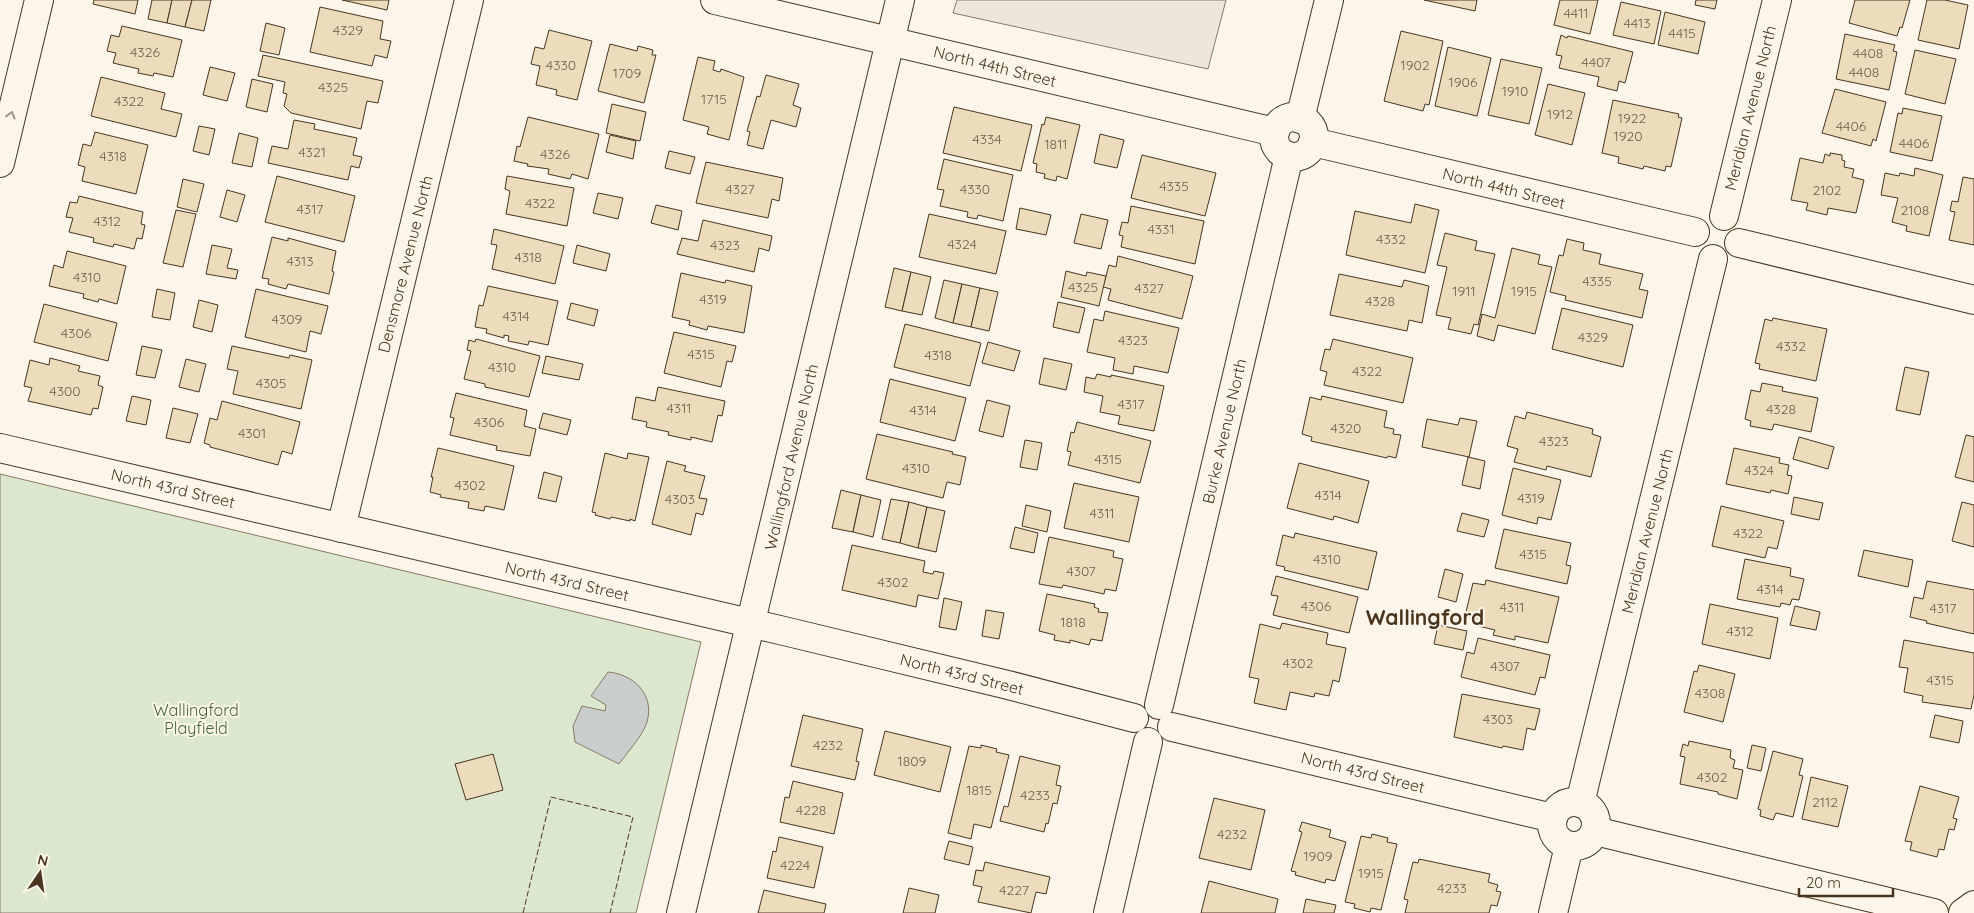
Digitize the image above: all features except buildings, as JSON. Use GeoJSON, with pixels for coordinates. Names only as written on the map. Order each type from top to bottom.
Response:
{"type":"FeatureCollection","features":[{"type":"Feature","properties":{"kind":"street"},"geometry":{"type":"LineString","coordinates":[[0,163],[39,0]]}},
{"type":"Feature","properties":{"kind":"street","name":"Densmore Avenue North"},"geometry":{"type":"LineString","coordinates":[[341,528],[469,0]]}},
{"type":"Feature","properties":{"kind":"street","name":"North 44th Street"},"geometry":{"type":"LineString","coordinates":[[715,0],[1275,132]]}},
{"type":"Feature","properties":{"kind":"street","name":"Wallingford Avenue North"},"geometry":{"type":"LineString","coordinates":[[681,913],[900,0]]}},
{"type":"Feature","properties":{"kind":"street"},"geometry":{"type":"LineString","coordinates":[[1300,118],[1329,0]]}},
{"type":"Feature","properties":{"kind":"street","name":"Meridian Avenue North"},"geometry":{"type":"LineString","coordinates":[[1724,216],[1777,0]]}},
{"type":"Feature","properties":{"kind":"street"},"geometry":{"type":"LineString","coordinates":[[1300,118],[1310,125],[1313,131],[1313,142],[1310,150],[1304,155],[1298,157],[1289,156],[1280,152],[1277,147],[1275,132],[1284,120],[1300,118]]}},
{"type":"Feature","properties":{"kind":"street","name":"North 44th Street"},"geometry":{"type":"LineString","coordinates":[[1313,142],[1695,232]]}},
{"type":"Feature","properties":{"kind":"street","name":"Burke Avenue North"},"geometry":{"type":"LineString","coordinates":[[1166,716],[1289,156]]}},
{"type":"Feature","properties":{"kind":"street"},"geometry":{"type":"LineString","coordinates":[[1720,214],[1724,216],[1734,222],[1738,228],[1739,243],[1730,256],[1724,259],[1713,259],[1703,255],[1698,250],[1695,243],[1695,232],[1700,222],[1705,218],[1720,214]]}},
{"type":"Feature","properties":{"kind":"street"},"geometry":{"type":"LineString","coordinates":[[1739,243],[1974,300]]}},
{"type":"Feature","properties":{"kind":"street","name":"Meridian Avenue North"},"geometry":{"type":"LineString","coordinates":[[1580,803],[1713,259]]}},
{"type":"Feature","properties":{"kind":"street","name":"North 43rd Street"},"geometry":{"type":"LineString","coordinates":[[0,448],[751,623],[1134,718]]}},
{"type":"Feature","properties":{"kind":"street"},"geometry":{"type":"LineString","coordinates":[[1150,704],[1166,716],[1168,736],[1163,740],[1157,743],[1148,742],[1136,733],[1134,718],[1138,710],[1143,706],[1150,704]]}},
{"type":"Feature","properties":{"kind":"street","name":"North 43rd Street"},"geometry":{"type":"LineString","coordinates":[[1166,716],[1553,818]]}},
{"type":"Feature","properties":{"kind":"street"},"geometry":{"type":"LineString","coordinates":[[1108,913],[1148,742]]}},
{"type":"Feature","properties":{"kind":"street"},"geometry":{"type":"LineString","coordinates":[[1570,802],[1580,803],[1591,809],[1595,816],[1596,831],[1586,843],[1580,846],[1569,846],[1560,842],[1555,836],[1552,829],[1553,818],[1557,810],[1563,805],[1570,802]]}},
{"type":"Feature","properties":{"kind":"street"},"geometry":{"type":"LineString","coordinates":[[1596,831],[1934,913]]}},
{"type":"Feature","properties":{"kind":"street"},"geometry":{"type":"LineString","coordinates":[[1553,913],[1569,846]]}},
{"type":"Feature","properties":{"kind":"street"},"geometry":{"type":"LineString","coordinates":[[1963,913],[1974,904]]}},
{"type":"Feature","properties":{"kind":"green space","name":"Wallingford Playfield"},"geometry":{"type":"Polygon","coordinates":[[[0,474],[701,642],[636,913],[0,913],[0,474]]]}},
{"type":"Feature","properties":{"kind":"shaded area"},"geometry":{"type":"Polygon","coordinates":[[[957,0],[1226,0],[1208,69],[953,13],[957,0]]]}},
{"type":"Feature","properties":{"kind":"shaded area"},"geometry":{"type":"Polygon","coordinates":[[[608,672],[633,681],[645,694],[648,703],[649,712],[645,728],[619,764],[575,742],[573,726],[582,706],[605,711],[606,705],[591,696],[608,672]]]}},
{"type":"Feature","properties":{"kind":"fence"},"geometry":{"type":"LineString","coordinates":[[523,913],[551,797],[633,817],[610,913]]}},
{"type":"Feature","properties":{"kind":"district","name":"Wallingford"},"geometry":{"type":"Point","coordinates":[1425,617]}}]}
